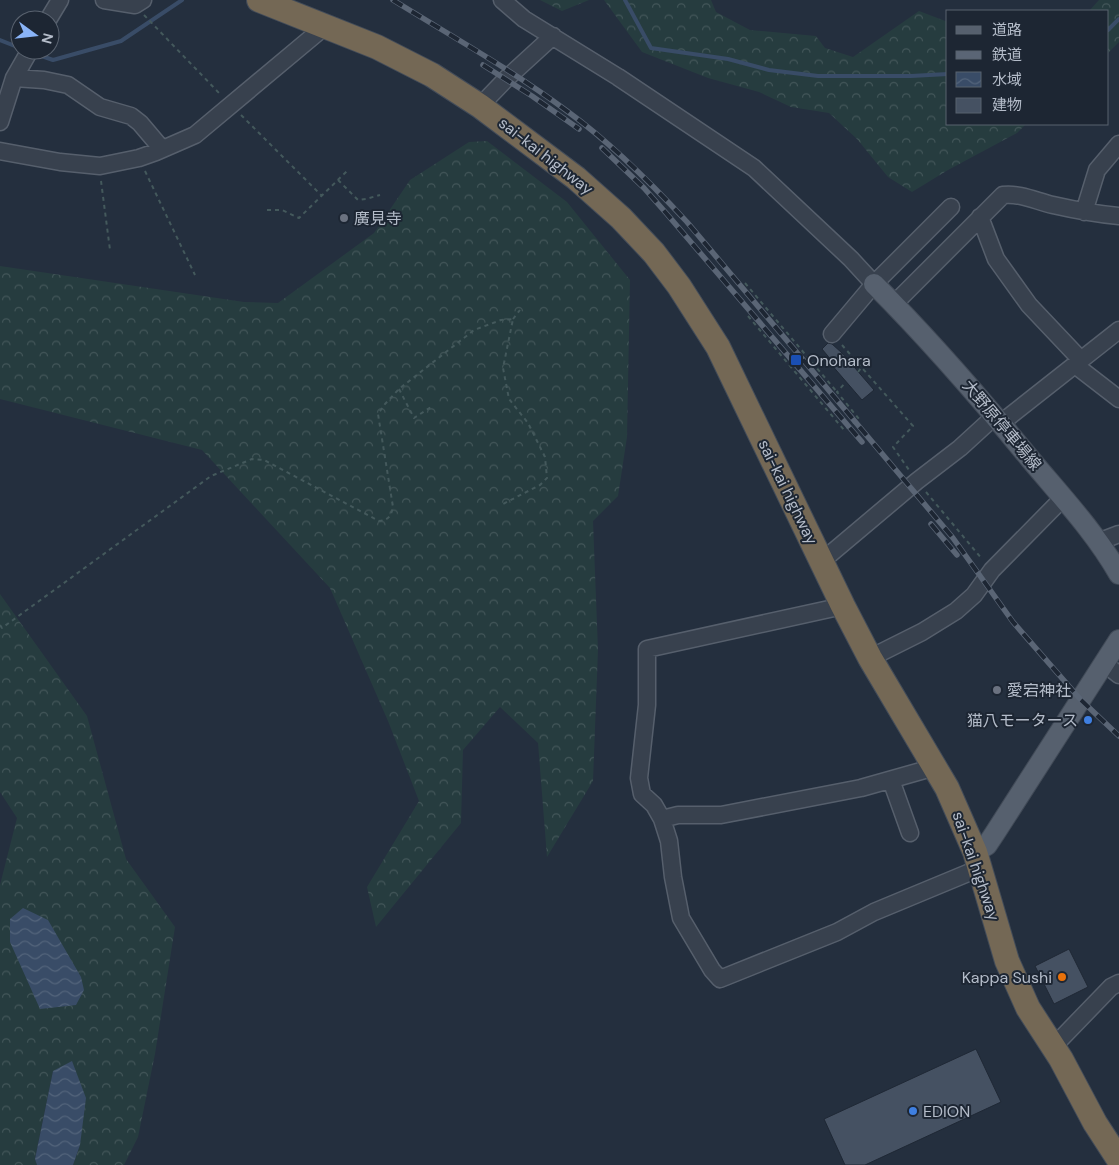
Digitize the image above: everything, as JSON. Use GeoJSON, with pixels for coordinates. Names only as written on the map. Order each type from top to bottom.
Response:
{"type":"FeatureCollection","features":[{"type":"Feature","properties":{"kind":"highway","name":"sai-kai highway"},"geometry":{"type":"LineString","coordinates":[[260,0],[378,47],[432,74],[480,106],[576,178],[621,218],[654,253],[718,347],[870,658],[935,767],[954,803],[977,860],[1007,960],[1028,1008],[1053,1047],[1095,1123],[1119,1160]]}},
{"type":"Feature","properties":{"kind":"main road","name":"大野原停車場線"},"geometry":{"type":"LineString","coordinates":[[874,284],[951,365],[1064,498],[1098,542],[1119,574]]}},
{"type":"Feature","properties":{"kind":"main road"},"geometry":{"type":"LineString","coordinates":[[977,860],[1112,669],[1119,640]]}},
{"type":"Feature","properties":{"kind":"street"},"geometry":{"type":"LineString","coordinates":[[104,0],[139,2]]}},
{"type":"Feature","properties":{"kind":"street"},"geometry":{"type":"LineString","coordinates":[[502,0],[524,19],[618,77],[754,168],[874,284]]}},
{"type":"Feature","properties":{"kind":"street"},"geometry":{"type":"LineString","coordinates":[[0,151],[60,162],[100,166],[139,158],[195,136],[317,33],[320,23]]}},
{"type":"Feature","properties":{"kind":"street"},"geometry":{"type":"LineString","coordinates":[[480,106],[553,36]]}},
{"type":"Feature","properties":{"kind":"street"},"geometry":{"type":"LineString","coordinates":[[0,122],[14,78],[24,60]]}},
{"type":"Feature","properties":{"kind":"street"},"geometry":{"type":"LineString","coordinates":[[14,78],[44,80],[68,85],[100,107],[131,116],[140,123],[162,149]]}},
{"type":"Feature","properties":{"kind":"street"},"geometry":{"type":"LineString","coordinates":[[1084,212],[1097,170],[1119,144]]}},
{"type":"Feature","properties":{"kind":"street"},"geometry":{"type":"LineString","coordinates":[[894,304],[1003,195],[1013,194],[1049,205],[1119,216]]}},
{"type":"Feature","properties":{"kind":"street"},"geometry":{"type":"LineString","coordinates":[[832,334],[874,284],[951,207]]}},
{"type":"Feature","properties":{"kind":"street"},"geometry":{"type":"LineString","coordinates":[[980,217],[996,259],[1029,305],[1078,362],[1119,398]]}},
{"type":"Feature","properties":{"kind":"street"},"geometry":{"type":"LineString","coordinates":[[822,561],[917,481],[1119,330]]}},
{"type":"Feature","properties":{"kind":"street"},"geometry":{"type":"LineString","coordinates":[[870,658],[922,632],[956,611],[974,595],[992,570],[1064,498]]}},
{"type":"Feature","properties":{"kind":"street"},"geometry":{"type":"LineString","coordinates":[[1098,542],[1119,534]]}},
{"type":"Feature","properties":{"kind":"street"},"geometry":{"type":"LineString","coordinates":[[844,606],[647,649],[647,705],[639,778],[642,794],[654,805],[662,819],[669,841],[673,878],[681,918],[712,970],[720,979],[837,932],[977,860]]}},
{"type":"Feature","properties":{"kind":"street"},"geometry":{"type":"LineString","coordinates":[[662,819],[678,814],[721,815],[824,796],[935,767]]}},
{"type":"Feature","properties":{"kind":"street"},"geometry":{"type":"LineString","coordinates":[[891,780],[910,833]]}},
{"type":"Feature","properties":{"kind":"street"},"geometry":{"type":"LineString","coordinates":[[1053,1047],[1111,987],[1119,983]]}},
{"type":"Feature","properties":{"kind":"path"},"geometry":{"type":"LineString","coordinates":[[139,2],[230,105],[322,196]]}},
{"type":"Feature","properties":{"kind":"path"},"geometry":{"type":"LineString","coordinates":[[139,158],[195,275]]}},
{"type":"Feature","properties":{"kind":"path"},"geometry":{"type":"LineString","coordinates":[[100,166],[110,250]]}},
{"type":"Feature","properties":{"kind":"path"},"geometry":{"type":"LineString","coordinates":[[267,210],[282,210],[299,218],[348,170]]}},
{"type":"Feature","properties":{"kind":"path"},"geometry":{"type":"LineString","coordinates":[[338,180],[358,200],[380,194]]}},
{"type":"Feature","properties":{"kind":"path"},"geometry":{"type":"LineString","coordinates":[[745,283],[859,419],[844,430],[748,316]]}},
{"type":"Feature","properties":{"kind":"path"},"geometry":{"type":"LineString","coordinates":[[501,505],[540,485],[546,478],[545,457],[528,422],[509,399],[502,368],[513,319],[520,310]]}},
{"type":"Feature","properties":{"kind":"path"},"geometry":{"type":"LineString","coordinates":[[0,625],[2,628],[211,476],[252,459],[264,460],[379,521],[386,520],[391,515],[393,507],[378,414],[399,390],[474,330],[501,320],[513,319]]}},
{"type":"Feature","properties":{"kind":"path"},"geometry":{"type":"LineString","coordinates":[[832,334],[913,426],[893,446],[917,481],[992,570]]}},
{"type":"Feature","properties":{"kind":"path"},"geometry":{"type":"LineString","coordinates":[[858,372],[861,368]]}},
{"type":"Feature","properties":{"kind":"path"},"geometry":{"type":"LineString","coordinates":[[837,392],[846,382]]}},
{"type":"Feature","properties":{"kind":"path"},"geometry":{"type":"LineString","coordinates":[[399,390],[414,418],[432,407]]}},
{"type":"Feature","properties":{"kind":"green space"},"geometry":{"type":"Polygon","coordinates":[[[540,0],[589,0],[562,11],[540,0]]]}},
{"type":"Feature","properties":{"kind":"green space"},"geometry":{"type":"Polygon","coordinates":[[[604,0],[711,0],[716,12],[750,30],[816,36],[825,48],[853,57],[919,11],[946,21],[946,125],[1025,125],[1017,133],[948,170],[912,192],[888,177],[857,139],[829,113],[791,107],[759,92],[708,78],[642,52],[604,0]]]}},
{"type":"Feature","properties":{"kind":"green space"},"geometry":{"type":"Polygon","coordinates":[[[1099,0],[1119,0],[1119,42],[1109,52],[1109,10],[1090,10],[1099,0]]]}},
{"type":"Feature","properties":{"kind":"green space"},"geometry":{"type":"Polygon","coordinates":[[[487,141],[567,202],[630,280],[627,437],[618,496],[593,521],[598,650],[593,781],[547,857],[538,743],[500,707],[463,750],[461,823],[376,927],[367,887],[419,801],[388,721],[330,588],[202,450],[0,399],[0,266],[244,302],[278,303],[374,233],[410,180],[469,142],[487,141]]]}},
{"type":"Feature","properties":{"kind":"green space"},"geometry":{"type":"Polygon","coordinates":[[[0,594],[87,716],[126,859],[175,927],[155,1054],[138,1137],[124,1165],[73,1165],[80,1145],[53,1071],[35,1158],[37,1165],[0,1165],[0,885],[17,818],[0,792],[0,594]]]}},
{"type":"Feature","properties":{"kind":"water"},"geometry":{"type":"Polygon","coordinates":[[[23,908],[48,920],[81,977],[84,990],[76,1005],[40,1009],[10,942],[10,919],[23,908]]]}},
{"type":"Feature","properties":{"kind":"water"},"geometry":{"type":"Polygon","coordinates":[[[72,1061],[86,1098],[80,1145],[73,1165],[37,1165],[35,1159],[53,1071],[72,1061]]]}},
{"type":"Feature","properties":{"kind":"building","name":"Onohara"},"geometry":{"type":"Polygon","coordinates":[[[828,343],[832,344],[842,353],[874,390],[862,400],[830,363],[832,361],[822,349],[828,343]]]}},
{"type":"Feature","properties":{"kind":"building","name":"Kappa Sushi"},"geometry":{"type":"Polygon","coordinates":[[[1069,949],[1088,987],[1054,1004],[1035,966],[1069,949]]]}},
{"type":"Feature","properties":{"kind":"building","name":"EDION"},"geometry":{"type":"Polygon","coordinates":[[[976,1049],[1001,1102],[865,1165],[845,1165],[824,1119],[976,1049]]]}},
{"type":"Feature","properties":{"kind":"waterway"},"geometry":{"type":"LineString","coordinates":[[60,58],[121,41],[182,0]]}},
{"type":"Feature","properties":{"kind":"waterway"},"geometry":{"type":"LineString","coordinates":[[625,0],[651,48],[728,59],[769,70],[818,76],[946,74]]}},
{"type":"Feature","properties":{"kind":"waterway"},"geometry":{"type":"LineString","coordinates":[[1109,29],[1119,19]]}},
{"type":"Feature","properties":{"kind":"waterway"},"geometry":{"type":"LineString","coordinates":[[0,40],[10,44]]}},
{"type":"Feature","properties":{"kind":"railway"},"geometry":{"type":"LineString","coordinates":[[393,0],[503,67],[567,111],[630,163],[659,192],[687,222],[953,538],[1013,622],[1081,700],[1119,736]]}},
{"type":"Feature","properties":{"kind":"railway"},"geometry":{"type":"LineString","coordinates":[[483,65],[579,129]]}},
{"type":"Feature","properties":{"kind":"railway"},"geometry":{"type":"LineString","coordinates":[[602,148],[644,188],[862,442]]}},
{"type":"Feature","properties":{"kind":"railway"},"geometry":{"type":"LineString","coordinates":[[931,524],[957,555]]}},
{"type":"Feature","properties":{"kind":"place","name":"廣見寺"},"geometry":{"type":"Point","coordinates":[344,218]}},
{"type":"Feature","properties":{"kind":"place","name":"Onohara"},"geometry":{"type":"Point","coordinates":[796,360]}},
{"type":"Feature","properties":{"kind":"place","name":"愛宕神社"},"geometry":{"type":"Point","coordinates":[997,690]}},
{"type":"Feature","properties":{"kind":"place","name":"猫八モータース"},"geometry":{"type":"Point","coordinates":[1088,720]}},
{"type":"Feature","properties":{"kind":"place","name":"Kappa Sushi"},"geometry":{"type":"Point","coordinates":[1062,977]}},
{"type":"Feature","properties":{"kind":"place","name":"EDION"},"geometry":{"type":"Point","coordinates":[913,1111]}}]}
